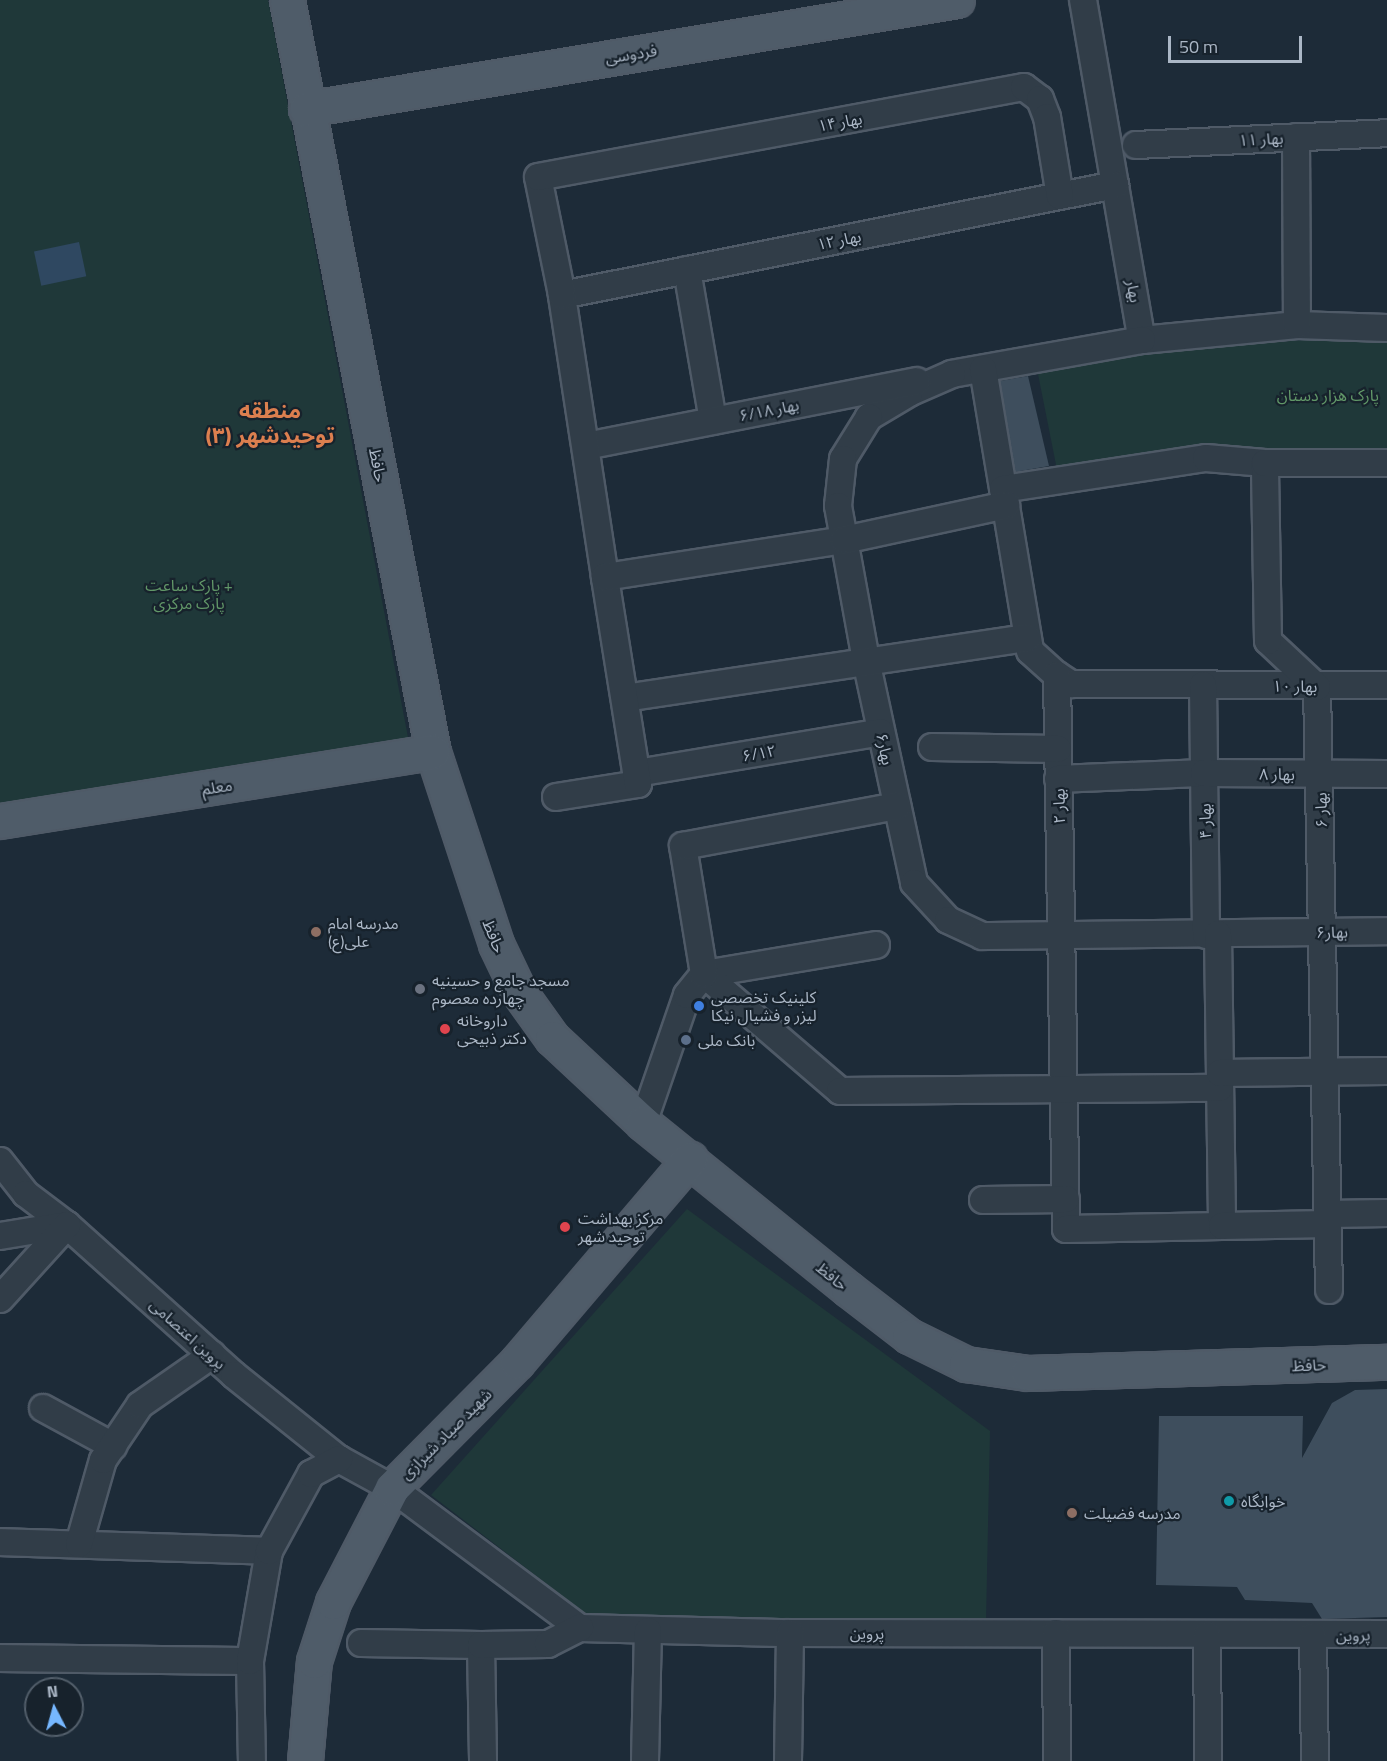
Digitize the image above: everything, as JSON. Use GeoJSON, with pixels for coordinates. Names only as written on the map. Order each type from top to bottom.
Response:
{"type":"FeatureCollection","features":[{"type":"Feature","properties":{"kind":"main road","name":"حافظ"},"geometry":{"type":"LineString","coordinates":[[287,0],[306,109],[433,752],[469,872],[496,944],[519,992],[552,1038],[643,1123],[909,1336],[966,1364],[1028,1373],[1387,1362]]}},
{"type":"Feature","properties":{"kind":"main road","name":"فردوسی"},"geometry":{"type":"LineString","coordinates":[[306,109],[957,0]]}},
{"type":"Feature","properties":{"kind":"main road","name":"معلم"},"geometry":{"type":"LineString","coordinates":[[0,821],[433,752]]}},
{"type":"Feature","properties":{"kind":"main road","name":"شهید صیاد شیرازی"},"geometry":{"type":"LineString","coordinates":[[305,1761],[314,1661],[333,1602],[392,1488],[518,1362],[690,1159]]}},
{"type":"Feature","properties":{"kind":"street","name":"بهار"},"geometry":{"type":"LineString","coordinates":[[1083,0],[1142,340]]}},
{"type":"Feature","properties":{"kind":"street","name":"بهار ۱۴"},"geometry":{"type":"LineString","coordinates":[[562,294],[538,177],[1024,87],[1040,99],[1047,117],[1060,196]]}},
{"type":"Feature","properties":{"kind":"street","name":"بهار ۱۱"},"geometry":{"type":"LineString","coordinates":[[1136,145],[1387,133]]}},
{"type":"Feature","properties":{"kind":"street"},"geometry":{"type":"LineString","coordinates":[[1296,137],[1297,325]]}},
{"type":"Feature","properties":{"kind":"street","name":"بهار ۱۲"},"geometry":{"type":"LineString","coordinates":[[562,294],[1115,185]]}},
{"type":"Feature","properties":{"kind":"street"},"geometry":{"type":"LineString","coordinates":[[687,270],[713,421]]}},
{"type":"Feature","properties":{"kind":"street"},"geometry":{"type":"LineString","coordinates":[[556,797],[638,784],[562,294]]}},
{"type":"Feature","properties":{"kind":"street"},"geometry":{"type":"LineString","coordinates":[[1142,340],[1297,325],[1387,328]]}},
{"type":"Feature","properties":{"kind":"street","name":"بهار۶"},"geometry":{"type":"LineString","coordinates":[[1142,340],[952,374],[909,393],[868,417],[843,459],[838,506],[867,665],[914,883],[948,920],[982,936],[1060,937],[1387,931]]}},
{"type":"Feature","properties":{"kind":"street"},"geometry":{"type":"LineString","coordinates":[[983,369],[1030,651],[1058,675]]}},
{"type":"Feature","properties":{"kind":"street","name":"بهار ۶/۱۸"},"geometry":{"type":"LineString","coordinates":[[586,446],[952,374]]}},
{"type":"Feature","properties":{"kind":"street"},"geometry":{"type":"LineString","coordinates":[[605,577],[844,540],[1005,497],[1206,458],[1265,463],[1387,463]]}},
{"type":"Feature","properties":{"kind":"street"},"geometry":{"type":"LineString","coordinates":[[1265,463],[1268,641],[1317,687]]}},
{"type":"Feature","properties":{"kind":"street"},"geometry":{"type":"LineString","coordinates":[[625,698],[867,665],[1028,638]]}},
{"type":"Feature","properties":{"kind":"street","name":"بهار ۱۰"},"geometry":{"type":"LineString","coordinates":[[1058,675],[1071,684],[1203,696],[1317,687],[1387,685]]}},
{"type":"Feature","properties":{"kind":"street","name":"بهار ۲"},"geometry":{"type":"LineString","coordinates":[[1058,675],[1066,1229],[1222,1226]]}},
{"type":"Feature","properties":{"kind":"street","name":"بهار ۶"},"geometry":{"type":"LineString","coordinates":[[1317,687],[1324,933],[1329,1290]]}},
{"type":"Feature","properties":{"kind":"street","name":"بهار ۴"},"geometry":{"type":"LineString","coordinates":[[1203,696],[1204,773],[1220,1081],[1222,1226]]}},
{"type":"Feature","properties":{"kind":"street","name":"۶/۱۲"},"geometry":{"type":"LineString","coordinates":[[637,773],[881,732]]}},
{"type":"Feature","properties":{"kind":"street"},"geometry":{"type":"LineString","coordinates":[[932,747],[1058,749]]}},
{"type":"Feature","properties":{"kind":"street","name":"بهار ۸"},"geometry":{"type":"LineString","coordinates":[[1058,779],[1204,773],[1387,774]]}},
{"type":"Feature","properties":{"kind":"street"},"geometry":{"type":"LineString","coordinates":[[897,806],[683,846],[704,974],[840,1091],[1064,1090],[1220,1081],[1326,1071],[1387,1071]]}},
{"type":"Feature","properties":{"kind":"street"},"geometry":{"type":"LineString","coordinates":[[643,1123],[687,994],[704,974],[876,945]]}},
{"type":"Feature","properties":{"kind":"street","name":"پروین اعتصامی"},"geometry":{"type":"LineString","coordinates":[[0,1161],[26,1194],[67,1225],[212,1355],[339,1459],[392,1488]]}},
{"type":"Feature","properties":{"kind":"street"},"geometry":{"type":"LineString","coordinates":[[983,1200],[1066,1199]]}},
{"type":"Feature","properties":{"kind":"street"},"geometry":{"type":"LineString","coordinates":[[1222,1226],[1387,1213]]}},
{"type":"Feature","properties":{"kind":"street"},"geometry":{"type":"LineString","coordinates":[[0,1236],[67,1225]]}},
{"type":"Feature","properties":{"kind":"street"},"geometry":{"type":"LineString","coordinates":[[0,1299],[67,1225]]}},
{"type":"Feature","properties":{"kind":"street"},"geometry":{"type":"LineString","coordinates":[[79,1544],[103,1460],[140,1405],[212,1355]]}},
{"type":"Feature","properties":{"kind":"street"},"geometry":{"type":"LineString","coordinates":[[43,1408],[112,1446]]}},
{"type":"Feature","properties":{"kind":"street"},"geometry":{"type":"LineString","coordinates":[[252,1761],[250,1661],[269,1551],[310,1474],[339,1459]]}},
{"type":"Feature","properties":{"kind":"street"},"geometry":{"type":"LineString","coordinates":[[361,1643],[548,1644],[580,1628],[392,1488]]}},
{"type":"Feature","properties":{"kind":"street"},"geometry":{"type":"LineString","coordinates":[[0,1542],[269,1551]]}},
{"type":"Feature","properties":{"kind":"street","name":"پروین"},"geometry":{"type":"LineString","coordinates":[[580,1628],[790,1633],[1313,1636],[1387,1634]]}},
{"type":"Feature","properties":{"kind":"street"},"geometry":{"type":"LineString","coordinates":[[645,1761],[648,1631]]}},
{"type":"Feature","properties":{"kind":"street"},"geometry":{"type":"LineString","coordinates":[[788,1761],[790,1633]]}},
{"type":"Feature","properties":{"kind":"street"},"geometry":{"type":"LineString","coordinates":[[1056,1633],[1057,1761]]}},
{"type":"Feature","properties":{"kind":"street"},"geometry":{"type":"LineString","coordinates":[[1207,1635],[1208,1761]]}},
{"type":"Feature","properties":{"kind":"street"},"geometry":{"type":"LineString","coordinates":[[1313,1636],[1315,1761]]}},
{"type":"Feature","properties":{"kind":"street"},"geometry":{"type":"LineString","coordinates":[[481,1645],[483,1761]]}},
{"type":"Feature","properties":{"kind":"street"},"geometry":{"type":"LineString","coordinates":[[0,1658],[250,1661]]}},
{"type":"Feature","properties":{"kind":"green space","name":"پارک ساعت + پارک مرکزی"},"geometry":{"type":"Polygon","coordinates":[[[0,0],[268,0],[411,753],[0,824],[0,0]]]}},
{"type":"Feature","properties":{"kind":"green space","name":"پارک هزار دستان"},"geometry":{"type":"Polygon","coordinates":[[[1366,336],[1387,341],[1387,451],[1058,475],[1037,369],[1151,350],[1366,336]]]}},
{"type":"Feature","properties":{"kind":"green space"},"geometry":{"type":"Polygon","coordinates":[[[687,1209],[990,1431],[986,1621],[599,1624],[431,1495],[687,1209]]]}},
{"type":"Feature","properties":{"kind":"water"},"geometry":{"type":"Polygon","coordinates":[[[79,242],[86,276],[41,286],[34,252],[79,242]]]}},
{"type":"Feature","properties":{"kind":"building"},"geometry":{"type":"Polygon","coordinates":[[[1028,376],[1049,466],[1015,472],[1000,381],[1028,376]]]}},
{"type":"Feature","properties":{"kind":"building"},"geometry":{"type":"Polygon","coordinates":[[[1387,1389],[1387,1617],[1322,1619],[1312,1603],[1245,1600],[1237,1587],[1156,1585],[1159,1416],[1303,1416],[1302,1458],[1332,1403],[1355,1390],[1387,1389]]]}},
{"type":"Feature","properties":{"kind":"place","name":"مدرسه امام علی(ع)"},"geometry":{"type":"Point","coordinates":[316,932]}},
{"type":"Feature","properties":{"kind":"place","name":"مسجد جامع و حسینیه چهارده معصوم"},"geometry":{"type":"Point","coordinates":[420,989]}},
{"type":"Feature","properties":{"kind":"place","name":"کلینیک تخصصی لیزر و فشیال نیکا"},"geometry":{"type":"Point","coordinates":[699,1006]}},
{"type":"Feature","properties":{"kind":"place","name":"داروخانه دکتر ذبیحی"},"geometry":{"type":"Point","coordinates":[445,1029]}},
{"type":"Feature","properties":{"kind":"place","name":"بانک ملی"},"geometry":{"type":"Point","coordinates":[686,1040]}},
{"type":"Feature","properties":{"kind":"place","name":"مرکز بهداشت توحید شهر"},"geometry":{"type":"Point","coordinates":[565,1227]}},
{"type":"Feature","properties":{"kind":"place","name":"خوابگاه"},"geometry":{"type":"Point","coordinates":[1229,1501]}},
{"type":"Feature","properties":{"kind":"place","name":"مدرسه فضیلت"},"geometry":{"type":"Point","coordinates":[1072,1513]}},
{"type":"Feature","properties":{"kind":"district","name":"منطقه توحیدشهر (۳)"},"geometry":{"type":"Point","coordinates":[270,422]}}]}
